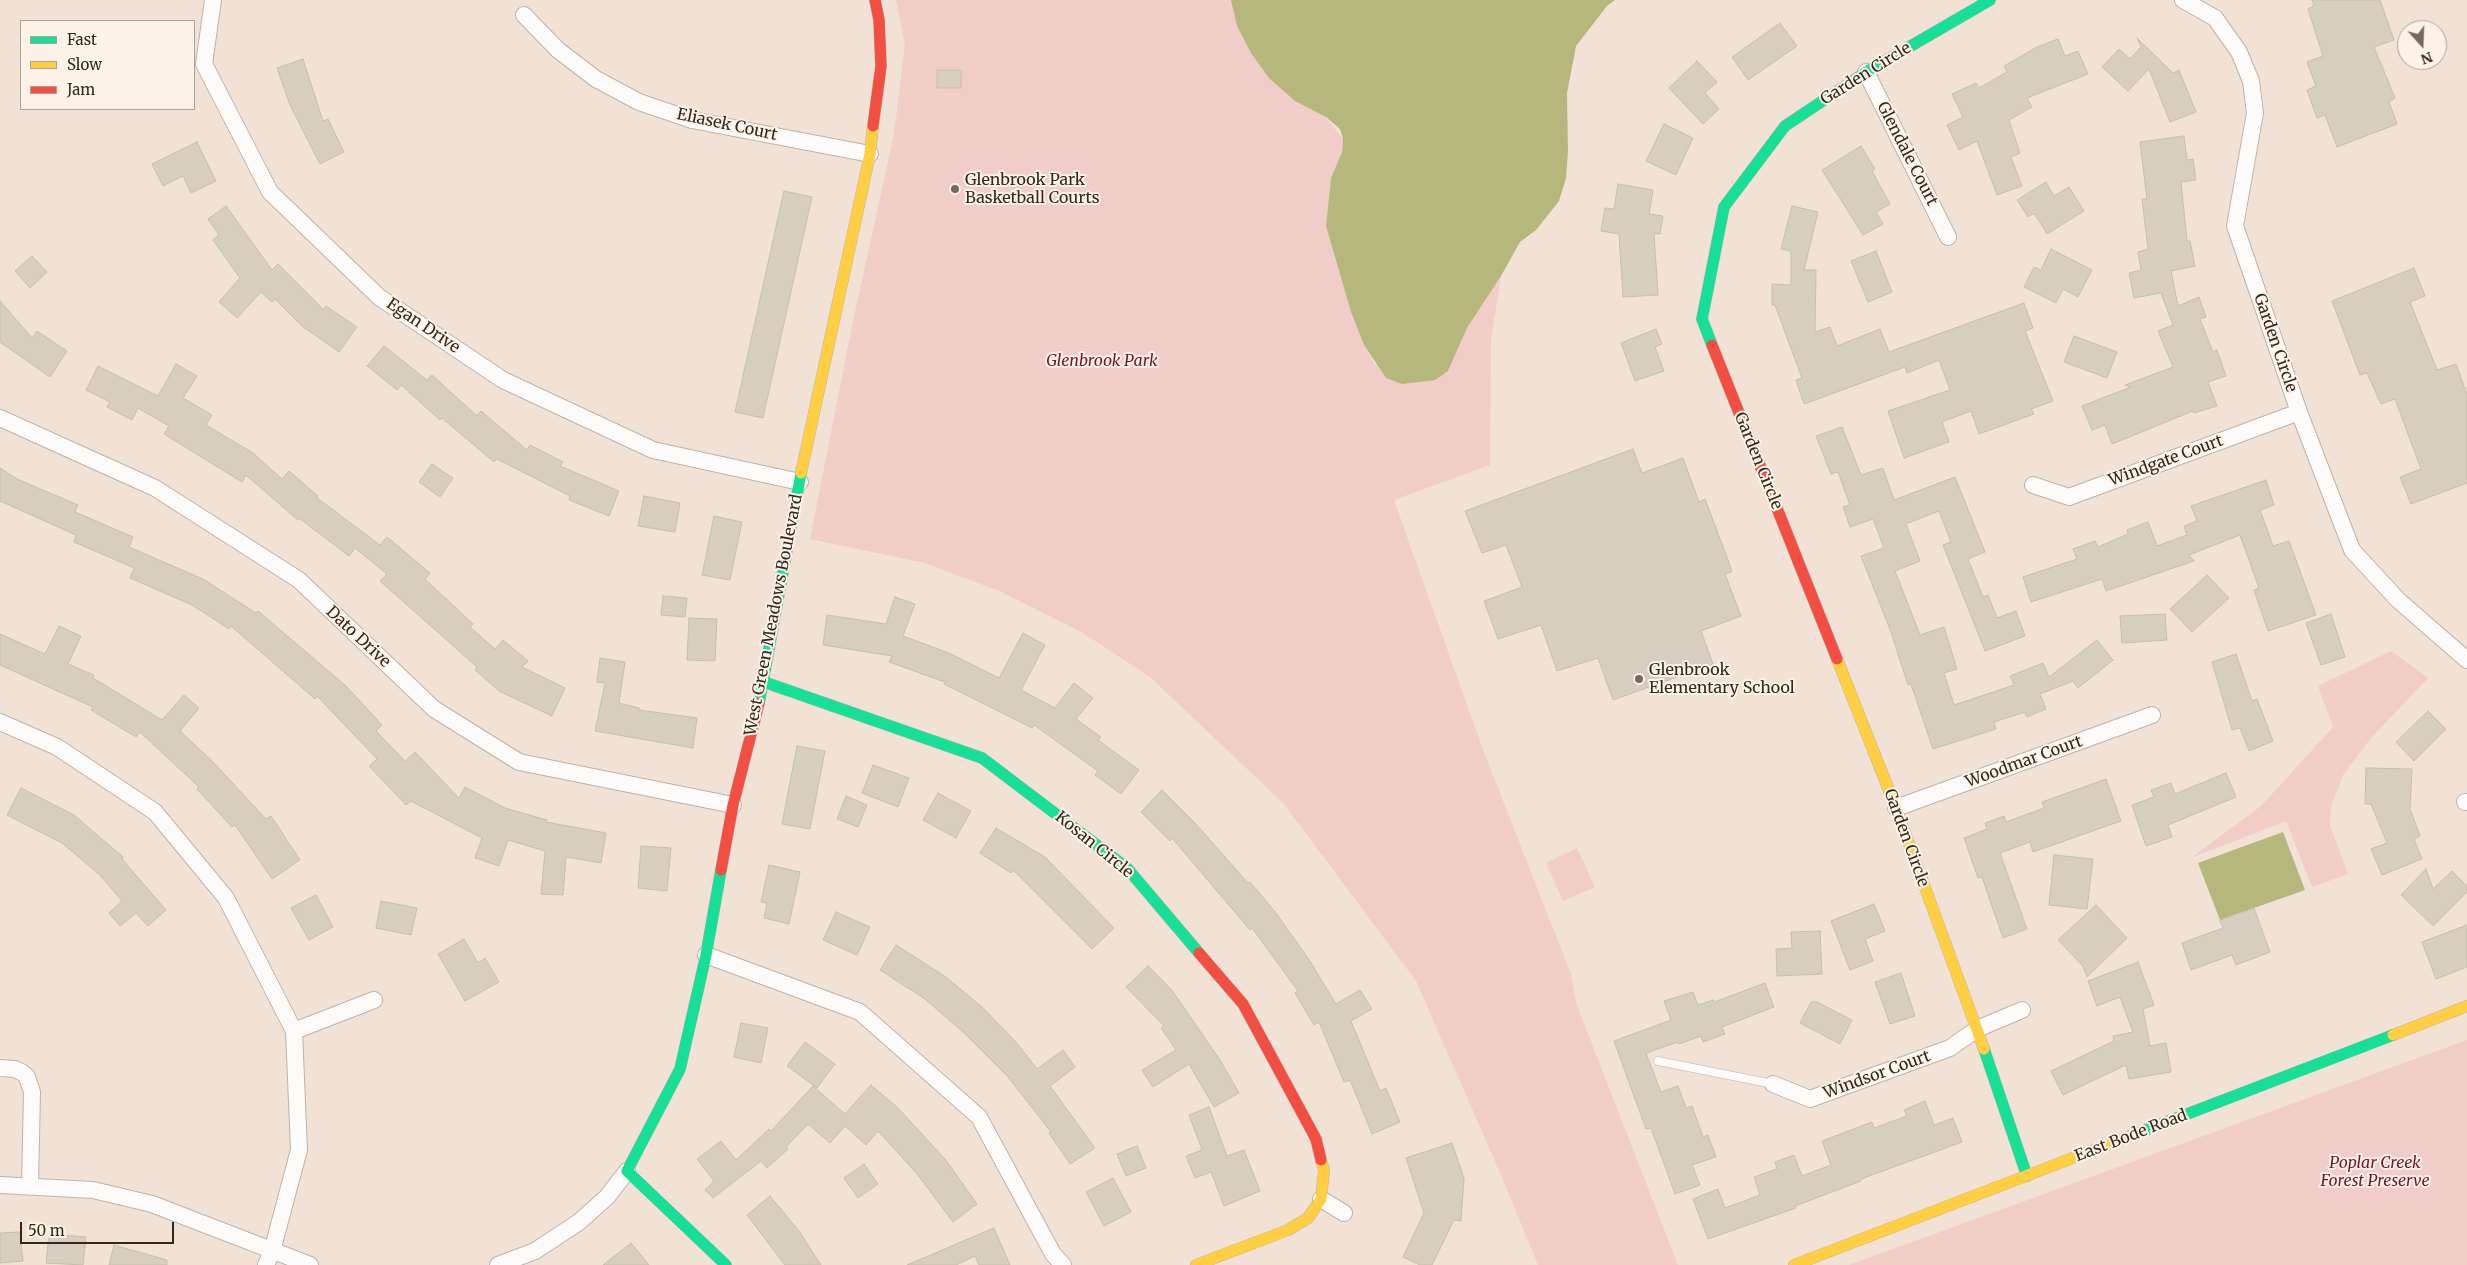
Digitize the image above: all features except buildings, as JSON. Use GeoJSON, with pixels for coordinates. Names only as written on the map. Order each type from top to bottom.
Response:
{"type":"FeatureCollection","features":[{"type":"Feature","properties":{"kind":"street","name":"Egan Drive"},"geometry":{"type":"LineString","coordinates":[[213,0],[199,64],[270,192],[379,297],[503,380],[652,450],[800,482]]}},
{"type":"Feature","properties":{"kind":"street","name":"West Green Meadows Boulevard"},"geometry":{"type":"LineString","coordinates":[[627,1172],[680,1068],[706,955],[733,805],[764,682],[800,482],[832,322],[870,154],[881,66],[879,20],[875,0]]}},
{"type":"Feature","properties":{"kind":"street","name":"Garden Circle"},"geometry":{"type":"LineString","coordinates":[[1990,0],[1866,72],[1785,126],[1724,207],[1702,319],[1896,808],[1977,1029],[2027,1176]]}},
{"type":"Feature","properties":{"kind":"street","name":"Garden Circle"},"geometry":{"type":"LineString","coordinates":[[2183,0],[2215,18],[2239,52],[2251,81],[2255,113],[2235,226],[2299,412],[2352,550],[2398,600],[2467,660]]}},
{"type":"Feature","properties":{"kind":"street","name":"Eliasek Court"},"geometry":{"type":"LineString","coordinates":[[524,15],[558,50],[596,80],[639,102],[692,120],[870,154]]}},
{"type":"Feature","properties":{"kind":"street","name":"Glendale Court"},"geometry":{"type":"LineString","coordinates":[[1866,72],[1948,237]]}},
{"type":"Feature","properties":{"kind":"street","name":"Windgate Court"},"geometry":{"type":"LineString","coordinates":[[2033,485],[2069,497],[2299,412]]}},
{"type":"Feature","properties":{"kind":"street","name":"Dato Drive"},"geometry":{"type":"LineString","coordinates":[[0,418],[155,488],[299,580],[434,709],[519,762],[733,805]]}},
{"type":"Feature","properties":{"kind":"street","name":"Kosan Circle"},"geometry":{"type":"LineString","coordinates":[[764,682],[982,758],[1127,868],[1243,1004],[1316,1139],[1324,1170],[1321,1199]]}},
{"type":"Feature","properties":{"kind":"street","name":"Woodmar Court"},"geometry":{"type":"LineString","coordinates":[[1896,808],[2152,715]]}},
{"type":"Feature","properties":{"kind":"street"},"geometry":{"type":"LineString","coordinates":[[0,722],[57,747],[155,812],[226,898],[294,1032],[299,1150],[269,1258]]}},
{"type":"Feature","properties":{"kind":"street"},"geometry":{"type":"LineString","coordinates":[[706,955],[860,1012],[979,1117],[1053,1254],[1063,1265]]}},
{"type":"Feature","properties":{"kind":"street"},"geometry":{"type":"LineString","coordinates":[[294,1032],[374,1000]]}},
{"type":"Feature","properties":{"kind":"street","name":"East Bode Road"},"geometry":{"type":"LineString","coordinates":[[1794,1265],[2467,1006]]}},
{"type":"Feature","properties":{"kind":"street"},"geometry":{"type":"LineString","coordinates":[[1977,1029],[2022,1010]]}},
{"type":"Feature","properties":{"kind":"street","name":"Windsor Court"},"geometry":{"type":"LineString","coordinates":[[1773,1084],[1810,1099],[1950,1048],[1977,1029]]}},
{"type":"Feature","properties":{"kind":"street"},"geometry":{"type":"LineString","coordinates":[[0,1068],[15,1069],[23,1073],[32,1092],[30,1185]]}},
{"type":"Feature","properties":{"kind":"street"},"geometry":{"type":"LineString","coordinates":[[498,1265],[535,1251],[579,1222],[607,1197],[627,1172],[726,1265]]}},
{"type":"Feature","properties":{"kind":"street"},"geometry":{"type":"LineString","coordinates":[[0,1185],[30,1185],[94,1190],[152,1204],[269,1258],[310,1265]]}},
{"type":"Feature","properties":{"kind":"street"},"geometry":{"type":"LineString","coordinates":[[1196,1265],[1288,1230],[1308,1218],[1321,1199],[1344,1213]]}},
{"type":"Feature","properties":{"kind":"lane"},"geometry":{"type":"LineString","coordinates":[[1658,1060],[1773,1084]]}},
{"type":"Feature","properties":{"kind":"green space","name":"Glenbrook Park"},"geometry":{"type":"Polygon","coordinates":[[[896,0],[1233,0],[1343,139],[1342,152],[1331,178],[1326,226],[1351,312],[1364,345],[1375,365],[1448,371],[1467,328],[1501,276],[1491,340],[1490,465],[1394,500],[1485,755],[1571,974],[1576,1003],[1678,1265],[1538,1265],[1501,1175],[1416,981],[1284,804],[1150,677],[1083,633],[999,591],[925,563],[810,539],[852,326],[894,134],[905,45],[896,0]]]}},
{"type":"Feature","properties":{"kind":"green space"},"geometry":{"type":"Polygon","coordinates":[[[2391,651],[2428,678],[2371,738],[2343,775],[2331,806],[2330,825],[2348,874],[2312,887],[2286,821],[2191,858],[2261,806],[2333,727],[2318,686],[2391,651]]]}},
{"type":"Feature","properties":{"kind":"green space"},"geometry":{"type":"Polygon","coordinates":[[[1577,848],[1595,887],[1563,901],[1546,863],[1577,848]]]}},
{"type":"Feature","properties":{"kind":"green space","name":"Poplar Creek Forest Preserve"},"geometry":{"type":"Polygon","coordinates":[[[2467,1040],[2467,1265],[1849,1265],[2467,1040]]]}},
{"type":"Feature","properties":{"kind":"shaded area"},"geometry":{"type":"Polygon","coordinates":[[[1231,0],[1615,0],[1607,6],[1576,46],[1567,93],[1568,151],[1566,178],[1559,201],[1536,230],[1520,242],[1501,276],[1467,328],[1448,371],[1435,380],[1402,384],[1386,378],[1364,345],[1351,312],[1326,226],[1331,178],[1342,152],[1343,139],[1340,129],[1326,117],[1295,101],[1269,78],[1251,53],[1237,26],[1231,0]]]}},
{"type":"Feature","properties":{"kind":"shaded area"},"geometry":{"type":"Polygon","coordinates":[[[2283,832],[2305,890],[2220,920],[2198,863],[2283,832]]]}},
{"type":"Feature","properties":{"kind":"traffic: fast"},"geometry":{"type":"LineString","coordinates":[[1712,345],[1702,319],[1724,207],[1785,126],[1866,72],[1990,0]]}},
{"type":"Feature","properties":{"kind":"traffic: fast"},"geometry":{"type":"LineString","coordinates":[[759,703],[801,473]]}},
{"type":"Feature","properties":{"kind":"traffic: fast"},"geometry":{"type":"LineString","coordinates":[[764,682],[982,758],[1127,868],[1199,953]]}},
{"type":"Feature","properties":{"kind":"traffic: fast"},"geometry":{"type":"LineString","coordinates":[[721,870],[706,955],[680,1069],[627,1171],[726,1265]]}},
{"type":"Feature","properties":{"kind":"traffic: fast"},"geometry":{"type":"LineString","coordinates":[[2130,1136],[2393,1035]]}},
{"type":"Feature","properties":{"kind":"traffic: fast"},"geometry":{"type":"LineString","coordinates":[[1984,1049],[2027,1176]]}},
{"type":"Feature","properties":{"kind":"traffic: slow"},"geometry":{"type":"LineString","coordinates":[[801,473],[870,154],[873,126]]}},
{"type":"Feature","properties":{"kind":"traffic: slow"},"geometry":{"type":"LineString","coordinates":[[1837,659],[1896,808],[1984,1049]]}},
{"type":"Feature","properties":{"kind":"traffic: slow"},"geometry":{"type":"LineString","coordinates":[[2393,1035],[2467,1006]]}},
{"type":"Feature","properties":{"kind":"traffic: slow"},"geometry":{"type":"LineString","coordinates":[[1794,1265],[2130,1136]]}},
{"type":"Feature","properties":{"kind":"traffic: slow"},"geometry":{"type":"LineString","coordinates":[[1196,1265],[1288,1230],[1308,1218],[1321,1199],[1324,1170],[1321,1160]]}},
{"type":"Feature","properties":{"kind":"traffic: jam"},"geometry":{"type":"LineString","coordinates":[[873,126],[881,66],[879,20],[875,0]]}},
{"type":"Feature","properties":{"kind":"traffic: jam"},"geometry":{"type":"LineString","coordinates":[[1712,345],[1837,659]]}},
{"type":"Feature","properties":{"kind":"traffic: jam"},"geometry":{"type":"LineString","coordinates":[[721,870],[733,805],[759,703]]}},
{"type":"Feature","properties":{"kind":"traffic: jam"},"geometry":{"type":"LineString","coordinates":[[1199,953],[1243,1004],[1316,1139],[1321,1160]]}},
{"type":"Feature","properties":{"kind":"place","name":"Glenbrook Park Basketball Courts"},"geometry":{"type":"Point","coordinates":[955,189]}},
{"type":"Feature","properties":{"kind":"place","name":"Glenbrook Elementary School"},"geometry":{"type":"Point","coordinates":[1639,679]}}]}
